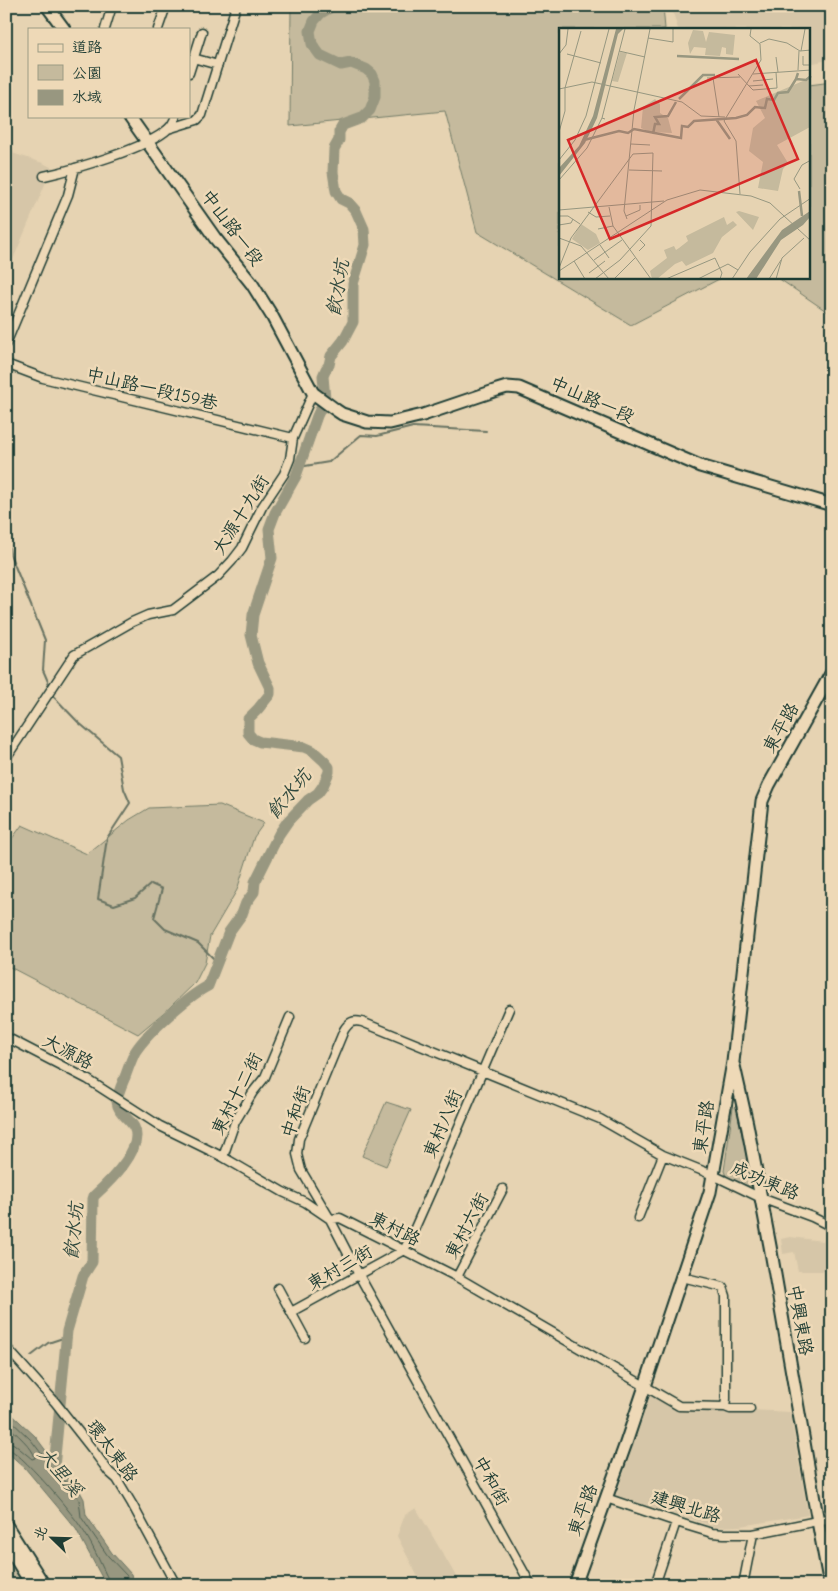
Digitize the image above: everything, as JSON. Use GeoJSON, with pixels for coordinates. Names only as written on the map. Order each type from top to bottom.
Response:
{"type":"FeatureCollection","features":[{"type":"Feature","properties":{"kind":"main road"},"geometry":{"type":"LineString","coordinates":[[47,6],[63,28]]}},
{"type":"Feature","properties":{"kind":"main road","name":"中山路一段"},"geometry":{"type":"LineString","coordinates":[[131,118],[215,238],[252,284],[284,338],[313,393],[342,414],[367,422],[390,423],[423,415],[506,387],[519,388],[700,466],[832,505]]}},
{"type":"Feature","properties":{"kind":"main road","name":"東平路"},"geometry":{"type":"LineString","coordinates":[[575,1585],[682,1277],[714,1176],[733,1062],[762,802],[769,785],[832,672]]}},
{"type":"Feature","properties":{"kind":"main road","name":"中興東路"},"geometry":{"type":"LineString","coordinates":[[733,1062],[746,1116],[830,1585]]}},
{"type":"Feature","properties":{"kind":"main road"},"geometry":{"type":"LineString","coordinates":[[6,1525],[44,1585]]}},
{"type":"Feature","properties":{"kind":"main road"},"geometry":{"type":"LineString","coordinates":[[6,1543],[32,1585]]}},
{"type":"Feature","properties":{"kind":"street"},"geometry":{"type":"LineString","coordinates":[[105,28],[112,6]]}},
{"type":"Feature","properties":{"kind":"street"},"geometry":{"type":"LineString","coordinates":[[158,28],[166,6]]}},
{"type":"Feature","properties":{"kind":"street"},"geometry":{"type":"LineString","coordinates":[[44,176],[129,150],[168,129],[197,120],[202,115],[236,6]]}},
{"type":"Feature","properties":{"kind":"street"},"geometry":{"type":"LineString","coordinates":[[190,69],[202,32]]}},
{"type":"Feature","properties":{"kind":"street"},"geometry":{"type":"LineString","coordinates":[[193,58],[218,64]]}},
{"type":"Feature","properties":{"kind":"street"},"geometry":{"type":"LineString","coordinates":[[168,129],[175,118]]}},
{"type":"Feature","properties":{"kind":"street"},"geometry":{"type":"LineString","coordinates":[[6,344],[68,195],[75,168]]}},
{"type":"Feature","properties":{"kind":"street","name":"中山路一段159巷"},"geometry":{"type":"LineString","coordinates":[[6,364],[53,380],[166,409],[293,438]]}},
{"type":"Feature","properties":{"kind":"street","name":"大源十九街"},"geometry":{"type":"LineString","coordinates":[[6,758],[74,655],[132,622],[148,615],[173,610],[218,576],[232,561],[242,548],[262,507],[284,474],[290,459],[293,438],[313,393]]}},
{"type":"Feature","properties":{"kind":"street","name":"東村八街"},"geometry":{"type":"LineString","coordinates":[[404,1250],[509,1009]]}},
{"type":"Feature","properties":{"kind":"street","name":"東村十二街"},"geometry":{"type":"LineString","coordinates":[[223,1157],[235,1122],[265,1077],[290,1017]]}},
{"type":"Feature","properties":{"kind":"street","name":"中和街"},"geometry":{"type":"LineString","coordinates":[[531,1585],[359,1275],[330,1219],[301,1170],[297,1154],[299,1140],[344,1030],[350,1022],[356,1020],[362,1022],[605,1122],[663,1155],[714,1176]]}},
{"type":"Feature","properties":{"kind":"street","name":"大源路"},"geometry":{"type":"LineString","coordinates":[[6,1037],[87,1079],[129,1107]]}},
{"type":"Feature","properties":{"kind":"street","name":"東村路"},"geometry":{"type":"LineString","coordinates":[[129,1107],[160,1126],[223,1157],[305,1202],[330,1219],[340,1218],[457,1277],[679,1406],[750,1409]]}},
{"type":"Feature","properties":{"kind":"street"},"geometry":{"type":"LineString","coordinates":[[638,1218],[663,1155]]}},
{"type":"Feature","properties":{"kind":"street","name":"成功東路"},"geometry":{"type":"LineString","coordinates":[[714,1176],[761,1198],[807,1215],[832,1227]]}},
{"type":"Feature","properties":{"kind":"street","name":"東村六街"},"geometry":{"type":"LineString","coordinates":[[457,1277],[503,1189]]}},
{"type":"Feature","properties":{"kind":"street","name":"東村三街"},"geometry":{"type":"LineString","coordinates":[[291,1312],[404,1250]]}},
{"type":"Feature","properties":{"kind":"street"},"geometry":{"type":"LineString","coordinates":[[682,1277],[723,1287],[726,1296],[725,1407]]}},
{"type":"Feature","properties":{"kind":"street"},"geometry":{"type":"LineString","coordinates":[[278,1288],[306,1338]]}},
{"type":"Feature","properties":{"kind":"street","name":"環太東路"},"geometry":{"type":"LineString","coordinates":[[6,1347],[55,1402],[108,1472],[117,1479],[176,1585]]}},
{"type":"Feature","properties":{"kind":"street","name":"建興北路"},"geometry":{"type":"LineString","coordinates":[[606,1498],[712,1533],[752,1534],[832,1518]]}},
{"type":"Feature","properties":{"kind":"street"},"geometry":{"type":"LineString","coordinates":[[655,1585],[676,1522]]}},
{"type":"Feature","properties":{"kind":"street"},"geometry":{"type":"LineString","coordinates":[[743,1585],[752,1534]]}},
{"type":"Feature","properties":{"kind":"shaded area"},"geometry":{"type":"Polygon","coordinates":[[[671,6],[832,6],[832,59],[810,64],[810,28],[678,28],[671,6]]]}},
{"type":"Feature","properties":{"kind":"shaded area"},"geometry":{"type":"Polygon","coordinates":[[[6,151],[53,168],[43,170],[46,182],[6,276],[6,151]]]}},
{"type":"Feature","properties":{"kind":"shaded area"},"geometry":{"type":"Polygon","coordinates":[[[790,1237],[831,1242],[832,1271],[798,1271],[794,1252],[783,1254],[781,1239],[790,1237]]]}},
{"type":"Feature","properties":{"kind":"shaded area"},"geometry":{"type":"Polygon","coordinates":[[[652,1391],[680,1406],[790,1412],[808,1515],[740,1526],[716,1527],[616,1496],[652,1391]]]}},
{"type":"Feature","properties":{"kind":"shaded area"},"geometry":{"type":"Polygon","coordinates":[[[416,1508],[460,1583],[422,1585],[397,1536],[405,1515],[416,1508]]]}},
{"type":"Feature","properties":{"kind":"green space"},"geometry":{"type":"Polygon","coordinates":[[[291,6],[663,6],[665,28],[559,28],[559,279],[719,279],[631,325],[477,232],[445,111],[290,126],[291,6]]]}},
{"type":"Feature","properties":{"kind":"green space"},"geometry":{"type":"Polygon","coordinates":[[[832,82],[832,315],[779,279],[810,279],[810,85],[832,82]]]}},
{"type":"Feature","properties":{"kind":"green space"},"geometry":{"type":"Polygon","coordinates":[[[220,805],[264,823],[254,837],[237,890],[210,936],[205,963],[195,983],[138,1034],[6,965],[6,847],[22,825],[87,854],[129,820],[149,808],[220,805]]]}},
{"type":"Feature","properties":{"kind":"green space"},"geometry":{"type":"Polygon","coordinates":[[[386,1102],[411,1110],[386,1166],[362,1156],[386,1102]]]}},
{"type":"Feature","properties":{"kind":"green space"},"geometry":{"type":"Polygon","coordinates":[[[736,1105],[752,1183],[750,1187],[726,1176],[724,1171],[733,1108],[736,1105]]]}},
{"type":"Feature","properties":{"kind":"green space"},"geometry":{"type":"Polygon","coordinates":[[[6,1552],[26,1585],[6,1585],[6,1552]]]}},
{"type":"Feature","properties":{"kind":"water","name":"大里溪"},"geometry":{"type":"Polygon","coordinates":[[[6,1409],[35,1436],[64,1475],[76,1484],[84,1499],[86,1515],[112,1553],[131,1574],[134,1585],[106,1585],[76,1529],[25,1468],[6,1451],[6,1409]]]}},
{"type":"Feature","properties":{"kind":"waterway","name":"飲水坑"},"geometry":{"type":"LineString","coordinates":[[53,1478],[67,1331],[83,1276],[92,1262],[93,1199],[116,1174],[130,1155],[136,1136],[134,1127],[118,1106],[117,1099],[121,1086],[135,1052],[141,1044],[179,1006],[208,986],[229,932],[254,892],[255,882],[279,834],[288,821],[308,800],[318,793],[329,772],[329,767],[324,761],[313,751],[304,747],[260,742],[253,739],[248,733],[248,719],[270,694],[270,688],[258,663],[251,635],[253,615],[272,558],[269,529],[275,513],[296,476],[325,399],[323,376],[331,356],[343,341],[353,322],[353,284],[365,245],[364,229],[356,211],[349,203],[341,199],[336,191],[333,172],[334,149],[339,140],[339,132],[343,125],[362,118],[370,110],[375,97],[375,81],[372,74],[366,69],[351,63],[341,65],[320,55],[312,44],[310,31],[314,21],[321,13],[333,6]]}},
{"type":"Feature","properties":{"kind":"waterway"},"geometry":{"type":"LineString","coordinates":[[299,467],[329,462],[361,435],[377,436],[413,427],[486,431]]}},
{"type":"Feature","properties":{"kind":"waterway"},"geometry":{"type":"LineString","coordinates":[[6,530],[10,554],[45,640],[43,670],[49,684]]}},
{"type":"Feature","properties":{"kind":"waterway"},"geometry":{"type":"LineString","coordinates":[[53,696],[78,722],[118,756],[124,789],[130,803],[107,838],[98,899],[114,905],[135,898],[151,884],[162,889],[154,918],[165,929],[198,943],[218,963]]}},
{"type":"Feature","properties":{"kind":"waterway"},"geometry":{"type":"LineString","coordinates":[[31,1356],[48,1343],[66,1337]]}},
{"type":"Feature","properties":{"kind":"waterway"},"geometry":{"type":"LineString","coordinates":[[6,1383],[12,1370]]}}]}
